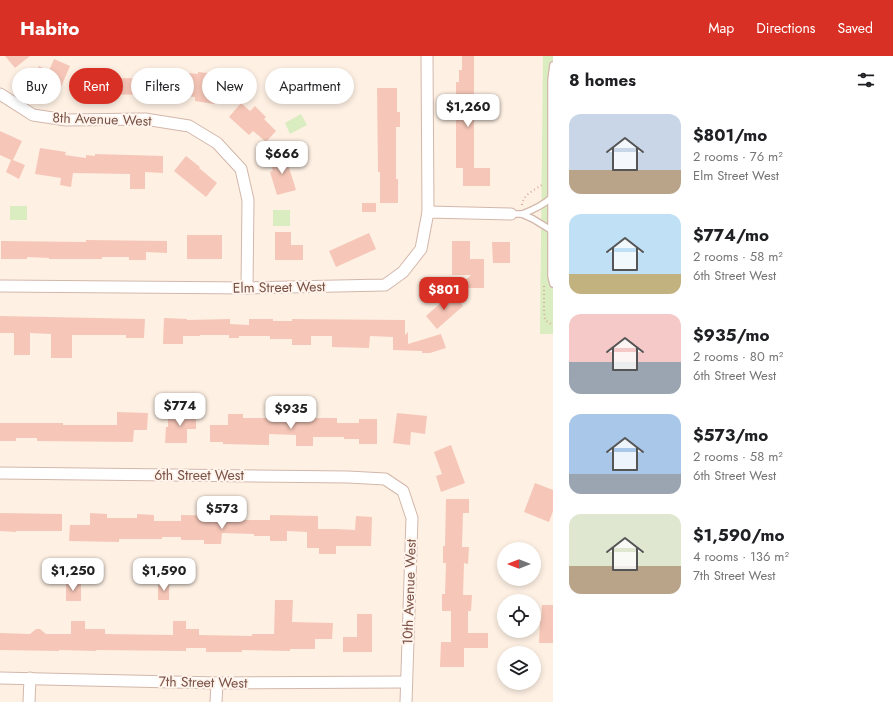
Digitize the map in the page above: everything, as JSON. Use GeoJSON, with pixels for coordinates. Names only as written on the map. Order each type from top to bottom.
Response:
{"type":"FeatureCollection","features":[{"type":"Feature","properties":{"kind":"street","name":"Elm Street West"},"geometry":{"type":"LineString","coordinates":[[0,286],[247,288],[385,285],[403,272],[421,249],[428,212],[427,56]]}},
{"type":"Feature","properties":{"kind":"street","name":"8th Avenue West"},"geometry":{"type":"LineString","coordinates":[[0,94],[33,115],[66,120],[145,119],[189,126],[217,143],[241,169],[248,200],[247,288]]}},
{"type":"Feature","properties":{"kind":"street"},"geometry":{"type":"LineString","coordinates":[[428,212],[516,214]]}},
{"type":"Feature","properties":{"kind":"street","name":"6th Street West"},"geometry":{"type":"LineString","coordinates":[[0,473],[348,477],[385,479],[396,486]]}},
{"type":"Feature","properties":{"kind":"street","name":"10th Avenue West"},"geometry":{"type":"LineString","coordinates":[[396,486],[403,491],[412,518],[406,702]]}},
{"type":"Feature","properties":{"kind":"street","name":"7th Street West"},"geometry":{"type":"LineString","coordinates":[[0,678],[217,683],[406,682]]}},
{"type":"Feature","properties":{"kind":"street"},"geometry":{"type":"LineString","coordinates":[[29,702],[30,678]]}},
{"type":"Feature","properties":{"kind":"street"},"geometry":{"type":"LineString","coordinates":[[216,702],[217,683]]}},
{"type":"Feature","properties":{"kind":"lane"},"geometry":{"type":"LineString","coordinates":[[553,65],[551,80],[551,276],[553,284]]}},
{"type":"Feature","properties":{"kind":"lane"},"geometry":{"type":"LineString","coordinates":[[516,214],[537,208],[551,198]]}},
{"type":"Feature","properties":{"kind":"lane"},"geometry":{"type":"LineString","coordinates":[[516,214],[533,219],[551,230]]}},
{"type":"Feature","properties":{"kind":"path"},"geometry":{"type":"LineString","coordinates":[[516,214],[524,197],[540,186],[551,184]]}},
{"type":"Feature","properties":{"kind":"path"},"geometry":{"type":"LineString","coordinates":[[544,281],[544,312],[546,320],[553,324]]}},
{"type":"Feature","properties":{"kind":"green space"},"geometry":{"type":"Polygon","coordinates":[[[543,56],[553,56],[553,334],[540,334],[543,56]]]}},
{"type":"Feature","properties":{"kind":"green space"},"geometry":{"type":"Polygon","coordinates":[[[301,114],[307,125],[290,134],[285,123],[301,114]]]}},
{"type":"Feature","properties":{"kind":"green space"},"geometry":{"type":"Polygon","coordinates":[[[10,206],[27,206],[27,220],[10,220],[10,206]]]}},
{"type":"Feature","properties":{"kind":"green space"},"geometry":{"type":"Polygon","coordinates":[[[273,210],[290,210],[290,226],[273,226],[273,210]]]}},
{"type":"Feature","properties":{"kind":"building"},"geometry":{"type":"Polygon","coordinates":[[[5,56],[30,56],[15,68],[5,56]]]}},
{"type":"Feature","properties":{"kind":"building"},"geometry":{"type":"Polygon","coordinates":[[[462,56],[474,56],[474,168],[490,168],[490,186],[463,186],[463,168],[456,168],[456,82],[459,82],[459,70],[462,70],[462,56]]]}},
{"type":"Feature","properties":{"kind":"building"},"geometry":{"type":"Polygon","coordinates":[[[54,59],[70,66],[61,87],[61,68],[50,68],[54,59]]]}},
{"type":"Feature","properties":{"kind":"building"},"geometry":{"type":"Polygon","coordinates":[[[198,72],[202,72],[202,102],[195,101],[194,97],[194,74],[198,74],[198,72]]]}},
{"type":"Feature","properties":{"kind":"building"},"geometry":{"type":"Polygon","coordinates":[[[123,78],[131,78],[131,95],[123,95],[123,78]]]}},
{"type":"Feature","properties":{"kind":"building"},"geometry":{"type":"Polygon","coordinates":[[[377,88],[397,88],[397,112],[400,112],[400,127],[396,127],[396,179],[398,179],[398,203],[380,203],[377,88]]]}},
{"type":"Feature","properties":{"kind":"building"},"geometry":{"type":"Polygon","coordinates":[[[240,104],[250,111],[255,106],[266,117],[264,119],[276,131],[266,142],[253,131],[249,135],[229,117],[240,104]]]}},
{"type":"Feature","properties":{"kind":"building"},"geometry":{"type":"Polygon","coordinates":[[[0,131],[22,141],[13,160],[25,165],[19,179],[6,172],[11,160],[0,155],[0,131]]]}},
{"type":"Feature","properties":{"kind":"building"},"geometry":{"type":"Polygon","coordinates":[[[40,148],[66,152],[65,155],[86,158],[86,155],[95,156],[95,154],[163,156],[163,173],[145,172],[145,189],[130,189],[130,174],[73,173],[71,187],[60,185],[61,178],[35,174],[40,148]]]}},
{"type":"Feature","properties":{"kind":"building"},"geometry":{"type":"Polygon","coordinates":[[[283,154],[284,158],[286,158],[296,190],[277,195],[270,172],[273,171],[270,158],[283,154]]]}},
{"type":"Feature","properties":{"kind":"building"},"geometry":{"type":"Polygon","coordinates":[[[186,156],[217,183],[206,197],[174,171],[186,156]]]}},
{"type":"Feature","properties":{"kind":"building"},"geometry":{"type":"Polygon","coordinates":[[[362,203],[376,203],[376,212],[362,212],[362,203]]]}},
{"type":"Feature","properties":{"kind":"building"},"geometry":{"type":"Polygon","coordinates":[[[275,232],[291,232],[291,245],[303,245],[303,260],[275,260],[275,232]]]}},
{"type":"Feature","properties":{"kind":"building"},"geometry":{"type":"Polygon","coordinates":[[[369,233],[376,249],[336,267],[329,251],[369,233]]]}},
{"type":"Feature","properties":{"kind":"building"},"geometry":{"type":"Polygon","coordinates":[[[187,235],[222,235],[222,259],[187,259],[187,235]]]}},
{"type":"Feature","properties":{"kind":"building"},"geometry":{"type":"Polygon","coordinates":[[[86,240],[167,241],[167,253],[146,252],[146,260],[129,260],[129,257],[102,257],[102,259],[49,259],[27,257],[27,259],[1,259],[1,241],[86,242],[86,240]]]}},
{"type":"Feature","properties":{"kind":"building"},"geometry":{"type":"Polygon","coordinates":[[[452,241],[470,241],[470,259],[484,259],[484,288],[457,288],[471,275],[452,275],[452,241]]]}},
{"type":"Feature","properties":{"kind":"building"},"geometry":{"type":"Polygon","coordinates":[[[492,242],[510,242],[510,263],[493,263],[492,242]]]}},
{"type":"Feature","properties":{"kind":"building"},"geometry":{"type":"Polygon","coordinates":[[[452,293],[463,306],[437,329],[426,316],[452,293]]]}},
{"type":"Feature","properties":{"kind":"building"},"geometry":{"type":"Polygon","coordinates":[[[0,316],[145,319],[144,338],[126,338],[126,335],[72,335],[72,358],[51,358],[51,334],[30,333],[30,355],[14,355],[14,333],[0,333],[0,316]]]}},
{"type":"Feature","properties":{"kind":"building"},"geometry":{"type":"Polygon","coordinates":[[[164,318],[187,320],[230,319],[230,324],[249,325],[249,319],[273,319],[273,321],[292,321],[292,319],[405,320],[405,335],[408,332],[408,344],[441,334],[446,348],[430,353],[422,353],[422,351],[393,350],[393,337],[370,336],[369,348],[332,347],[332,336],[311,336],[311,345],[292,345],[292,339],[270,339],[270,336],[239,336],[239,338],[229,338],[229,335],[183,336],[183,344],[163,344],[164,318]]]}},
{"type":"Feature","properties":{"kind":"building"},"geometry":{"type":"Polygon","coordinates":[[[117,412],[148,413],[147,430],[134,430],[133,442],[37,441],[37,438],[16,438],[16,441],[0,441],[0,423],[117,425],[117,412]]]}},
{"type":"Feature","properties":{"kind":"building"},"geometry":{"type":"Polygon","coordinates":[[[168,412],[196,412],[196,429],[187,429],[187,443],[165,443],[166,427],[168,427],[168,412]]]}},
{"type":"Feature","properties":{"kind":"building"},"geometry":{"type":"Polygon","coordinates":[[[397,413],[427,416],[425,434],[411,432],[410,445],[393,443],[397,413]]]}},
{"type":"Feature","properties":{"kind":"building"},"geometry":{"type":"Polygon","coordinates":[[[228,414],[243,414],[243,418],[337,418],[337,423],[359,423],[359,419],[377,419],[377,444],[359,444],[359,439],[344,439],[344,437],[313,437],[313,446],[296,446],[296,435],[269,434],[269,445],[223,444],[223,442],[210,442],[210,425],[228,425],[228,414]]]}},
{"type":"Feature","properties":{"kind":"building"},"geometry":{"type":"Polygon","coordinates":[[[451,445],[465,483],[441,492],[436,476],[442,474],[434,452],[451,445]]]}},
{"type":"Feature","properties":{"kind":"building"},"geometry":{"type":"Polygon","coordinates":[[[535,483],[553,490],[553,511],[549,522],[524,512],[535,483]]]}},
{"type":"Feature","properties":{"kind":"building"},"geometry":{"type":"Polygon","coordinates":[[[446,499],[469,499],[469,513],[463,513],[462,547],[469,547],[468,564],[464,563],[463,595],[472,595],[471,611],[468,611],[468,633],[488,633],[488,648],[464,648],[464,667],[440,667],[441,642],[451,642],[451,611],[442,611],[442,594],[445,594],[446,563],[443,563],[443,546],[445,546],[446,499]]]}},
{"type":"Feature","properties":{"kind":"building"},"geometry":{"type":"Polygon","coordinates":[[[0,513],[62,514],[62,531],[0,531],[0,513]]]}},
{"type":"Feature","properties":{"kind":"building"},"geometry":{"type":"Polygon","coordinates":[[[90,513],[107,514],[107,518],[137,518],[137,514],[154,515],[154,521],[181,521],[181,515],[230,516],[230,514],[245,514],[245,520],[270,520],[270,515],[318,516],[318,529],[355,530],[356,516],[372,517],[371,546],[336,546],[336,554],[319,554],[319,548],[307,548],[307,532],[287,531],[287,541],[270,541],[270,536],[254,536],[254,534],[222,533],[221,544],[204,544],[204,540],[181,540],[181,537],[162,537],[162,539],[119,539],[119,542],[69,541],[70,525],[90,525],[90,513]]]}},
{"type":"Feature","properties":{"kind":"building"},"geometry":{"type":"Polygon","coordinates":[[[66,582],[81,583],[81,601],[66,601],[66,582]]]}},
{"type":"Feature","properties":{"kind":"building"},"geometry":{"type":"Polygon","coordinates":[[[158,585],[169,585],[169,600],[158,600],[158,585]]]}},
{"type":"Feature","properties":{"kind":"building"},"geometry":{"type":"Polygon","coordinates":[[[275,600],[293,600],[292,622],[333,623],[332,639],[315,639],[315,649],[290,649],[290,651],[242,650],[242,652],[206,652],[206,648],[186,648],[186,651],[0,650],[0,633],[30,634],[36,629],[40,629],[46,634],[71,634],[71,621],[85,621],[85,629],[105,629],[105,634],[173,635],[173,621],[186,621],[186,629],[199,629],[199,635],[252,636],[252,634],[274,634],[275,600]]]}},
{"type":"Feature","properties":{"kind":"building"},"geometry":{"type":"Polygon","coordinates":[[[542,605],[553,605],[553,643],[539,643],[539,638],[541,638],[542,605]]]}},
{"type":"Feature","properties":{"kind":"building"},"geometry":{"type":"Polygon","coordinates":[[[357,614],[372,614],[372,652],[343,652],[343,637],[357,637],[357,614]]]}}]}
